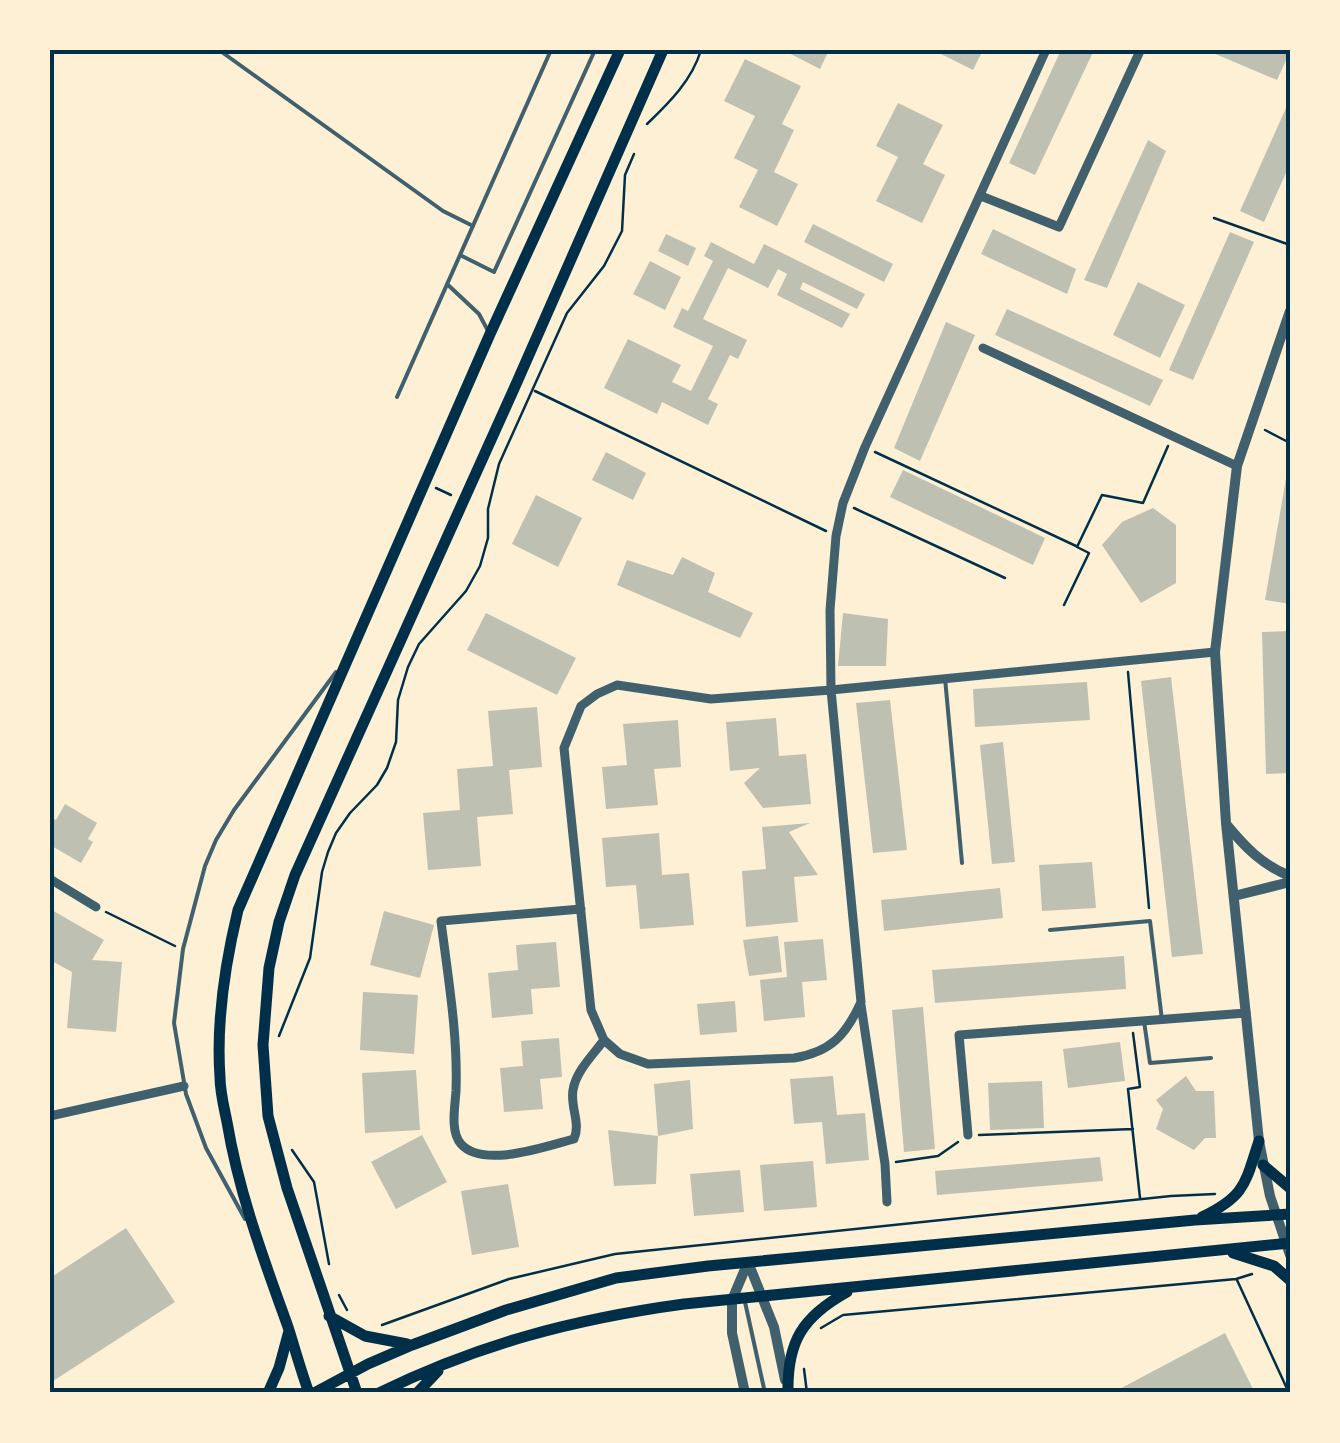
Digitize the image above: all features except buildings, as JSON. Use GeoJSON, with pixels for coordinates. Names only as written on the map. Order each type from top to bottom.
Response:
{"type":"FeatureCollection","features":[{"type":"Feature","properties":{"kind":"main road"},"geometry":{"type":"LineString","coordinates":[[620,50],[490,334],[244,894],[228,953],[219,1037],[220,1080],[231,1149],[254,1234],[312,1393],[412,1344],[506,1310],[616,1278],[748,1262],[1290,1214]]}},
{"type":"Feature","properties":{"kind":"main road"},"geometry":{"type":"LineString","coordinates":[[357,1393],[287,1188],[268,1116],[263,1045],[269,968],[295,875],[663,50]]}},
{"type":"Feature","properties":{"kind":"main road"},"geometry":{"type":"LineString","coordinates":[[1195,1220],[1224,1206],[1244,1187],[1259,1140]]}},
{"type":"Feature","properties":{"kind":"main road"},"geometry":{"type":"LineString","coordinates":[[1262,1165],[1290,1188]]}},
{"type":"Feature","properties":{"kind":"main road"},"geometry":{"type":"LineString","coordinates":[[380,1393],[526,1334],[669,1306],[1224,1250],[1288,1247]]}},
{"type":"Feature","properties":{"kind":"main road"},"geometry":{"type":"LineString","coordinates":[[1224,1250],[1274,1266],[1290,1280]]}},
{"type":"Feature","properties":{"kind":"main road"},"geometry":{"type":"LineString","coordinates":[[788,1393],[792,1348],[806,1324],[826,1303],[854,1288]]}},
{"type":"Feature","properties":{"kind":"main road"},"geometry":{"type":"LineString","coordinates":[[329,1316],[365,1336],[394,1344],[412,1344]]}},
{"type":"Feature","properties":{"kind":"main road"},"geometry":{"type":"LineString","coordinates":[[268,1393],[289,1331]]}},
{"type":"Feature","properties":{"kind":"main road"},"geometry":{"type":"LineString","coordinates":[[417,1393],[444,1364]]}},
{"type":"Feature","properties":{"kind":"street"},"geometry":{"type":"LineString","coordinates":[[887,1202],[861,1002],[831,690],[830,610],[836,536],[843,503],[865,447],[1046,50]]}},
{"type":"Feature","properties":{"kind":"street"},"geometry":{"type":"LineString","coordinates":[[981,196],[1059,227],[1140,52]]}},
{"type":"Feature","properties":{"kind":"street"},"geometry":{"type":"LineString","coordinates":[[1288,1247],[1262,1165],[1226,823],[1215,652],[1237,466],[1290,310]]}},
{"type":"Feature","properties":{"kind":"street"},"geometry":{"type":"LineString","coordinates":[[983,348],[1237,466]]}},
{"type":"Feature","properties":{"kind":"street"},"geometry":{"type":"LineString","coordinates":[[861,1002],[840,1038],[810,1056],[648,1064],[620,1054],[604,1040],[591,1010],[564,748],[582,706],[617,685],[712,699],[1215,652]]}},
{"type":"Feature","properties":{"kind":"street"},"geometry":{"type":"LineString","coordinates":[[1226,823],[1247,849],[1290,879]]}},
{"type":"Feature","properties":{"kind":"street"},"geometry":{"type":"LineString","coordinates":[[50,879],[96,906]]}},
{"type":"Feature","properties":{"kind":"street"},"geometry":{"type":"LineString","coordinates":[[1234,896],[1290,879]]}},
{"type":"Feature","properties":{"kind":"street"},"geometry":{"type":"LineString","coordinates":[[581,909],[441,921],[457,1052],[454,1126],[461,1144],[478,1154],[500,1156],[574,1140],[578,1132],[572,1092],[578,1074],[604,1040]]}},
{"type":"Feature","properties":{"kind":"street"},"geometry":{"type":"LineString","coordinates":[[968,1136],[959,1035],[1246,1014]]}},
{"type":"Feature","properties":{"kind":"street"},"geometry":{"type":"LineString","coordinates":[[50,1116],[184,1086]]}},
{"type":"Feature","properties":{"kind":"street"},"geometry":{"type":"LineString","coordinates":[[748,1262],[774,1327],[788,1393]]}},
{"type":"Feature","properties":{"kind":"street"},"geometry":{"type":"LineString","coordinates":[[745,1393],[732,1332],[748,1262]]}},
{"type":"Feature","properties":{"kind":"lane"},"geometry":{"type":"LineString","coordinates":[[218,50],[443,212],[473,226]]}},
{"type":"Feature","properties":{"kind":"lane"},"geometry":{"type":"LineString","coordinates":[[397,397],[552,50]]}},
{"type":"Feature","properties":{"kind":"lane"},"geometry":{"type":"LineString","coordinates":[[460,255],[494,272],[596,50]]}},
{"type":"Feature","properties":{"kind":"lane"},"geometry":{"type":"LineString","coordinates":[[448,284],[479,314],[490,334]]}},
{"type":"Feature","properties":{"kind":"lane"},"geometry":{"type":"LineString","coordinates":[[254,1234],[206,1148],[184,1086],[174,1023],[183,949],[204,866],[216,840],[350,652]]}},
{"type":"Feature","properties":{"kind":"lane"},"geometry":{"type":"LineString","coordinates":[[945,678],[962,863]]}},
{"type":"Feature","properties":{"kind":"lane"},"geometry":{"type":"LineString","coordinates":[[1050,930],[1150,922],[1162,1020]]}},
{"type":"Feature","properties":{"kind":"lane"},"geometry":{"type":"LineString","coordinates":[[1144,1021],[1150,1063],[1211,1058]]}},
{"type":"Feature","properties":{"kind":"lane"},"geometry":{"type":"LineString","coordinates":[[746,1280],[748,1262]]}},
{"type":"Feature","properties":{"kind":"lane"},"geometry":{"type":"LineString","coordinates":[[738,1299],[765,1393]]}},
{"type":"Feature","properties":{"kind":"path"},"geometry":{"type":"LineString","coordinates":[[644,126],[673,99],[696,66],[701,50]]}},
{"type":"Feature","properties":{"kind":"path"},"geometry":{"type":"LineString","coordinates":[[278,1041],[310,958],[328,852],[336,833],[387,768],[396,742],[398,700],[419,644],[466,591],[480,566],[499,464],[568,313],[604,266],[622,230],[625,176],[638,143]]}},
{"type":"Feature","properties":{"kind":"path"},"geometry":{"type":"LineString","coordinates":[[1214,218],[1290,245]]}},
{"type":"Feature","properties":{"kind":"path"},"geometry":{"type":"LineString","coordinates":[[534,390],[836,536]]}},
{"type":"Feature","properties":{"kind":"path"},"geometry":{"type":"LineString","coordinates":[[1252,424],[1290,443]]}},
{"type":"Feature","properties":{"kind":"path"},"geometry":{"type":"LineString","coordinates":[[1077,547],[1102,495],[1144,503],[1173,435]]}},
{"type":"Feature","properties":{"kind":"path"},"geometry":{"type":"LineString","coordinates":[[865,447],[1090,552],[1064,605]]}},
{"type":"Feature","properties":{"kind":"path"},"geometry":{"type":"LineString","coordinates":[[843,503],[1005,578]]}},
{"type":"Feature","properties":{"kind":"path"},"geometry":{"type":"LineString","coordinates":[[1127,661],[1150,922]]}},
{"type":"Feature","properties":{"kind":"path"},"geometry":{"type":"LineString","coordinates":[[96,906],[183,949]]}},
{"type":"Feature","properties":{"kind":"path"},"geometry":{"type":"LineString","coordinates":[[1131,1022],[1140,1088],[1128,1089],[1140,1200]]}},
{"type":"Feature","properties":{"kind":"path"},"geometry":{"type":"LineString","coordinates":[[884,1164],[938,1156],[968,1136],[1132,1129]]}},
{"type":"Feature","properties":{"kind":"path"},"geometry":{"type":"LineString","coordinates":[[289,1145],[314,1182],[332,1275]]}},
{"type":"Feature","properties":{"kind":"path"},"geometry":{"type":"LineString","coordinates":[[377,1326],[508,1279],[615,1254],[1140,1200],[1211,1194],[1236,1197]]}},
{"type":"Feature","properties":{"kind":"path"},"geometry":{"type":"LineString","coordinates":[[818,1329],[851,1314],[1236,1279],[1274,1266]]}},
{"type":"Feature","properties":{"kind":"path"},"geometry":{"type":"LineString","coordinates":[[1236,1279],[1289,1393]]}},
{"type":"Feature","properties":{"kind":"path"},"geometry":{"type":"LineString","coordinates":[[336,1288],[352,1317]]}}]}
